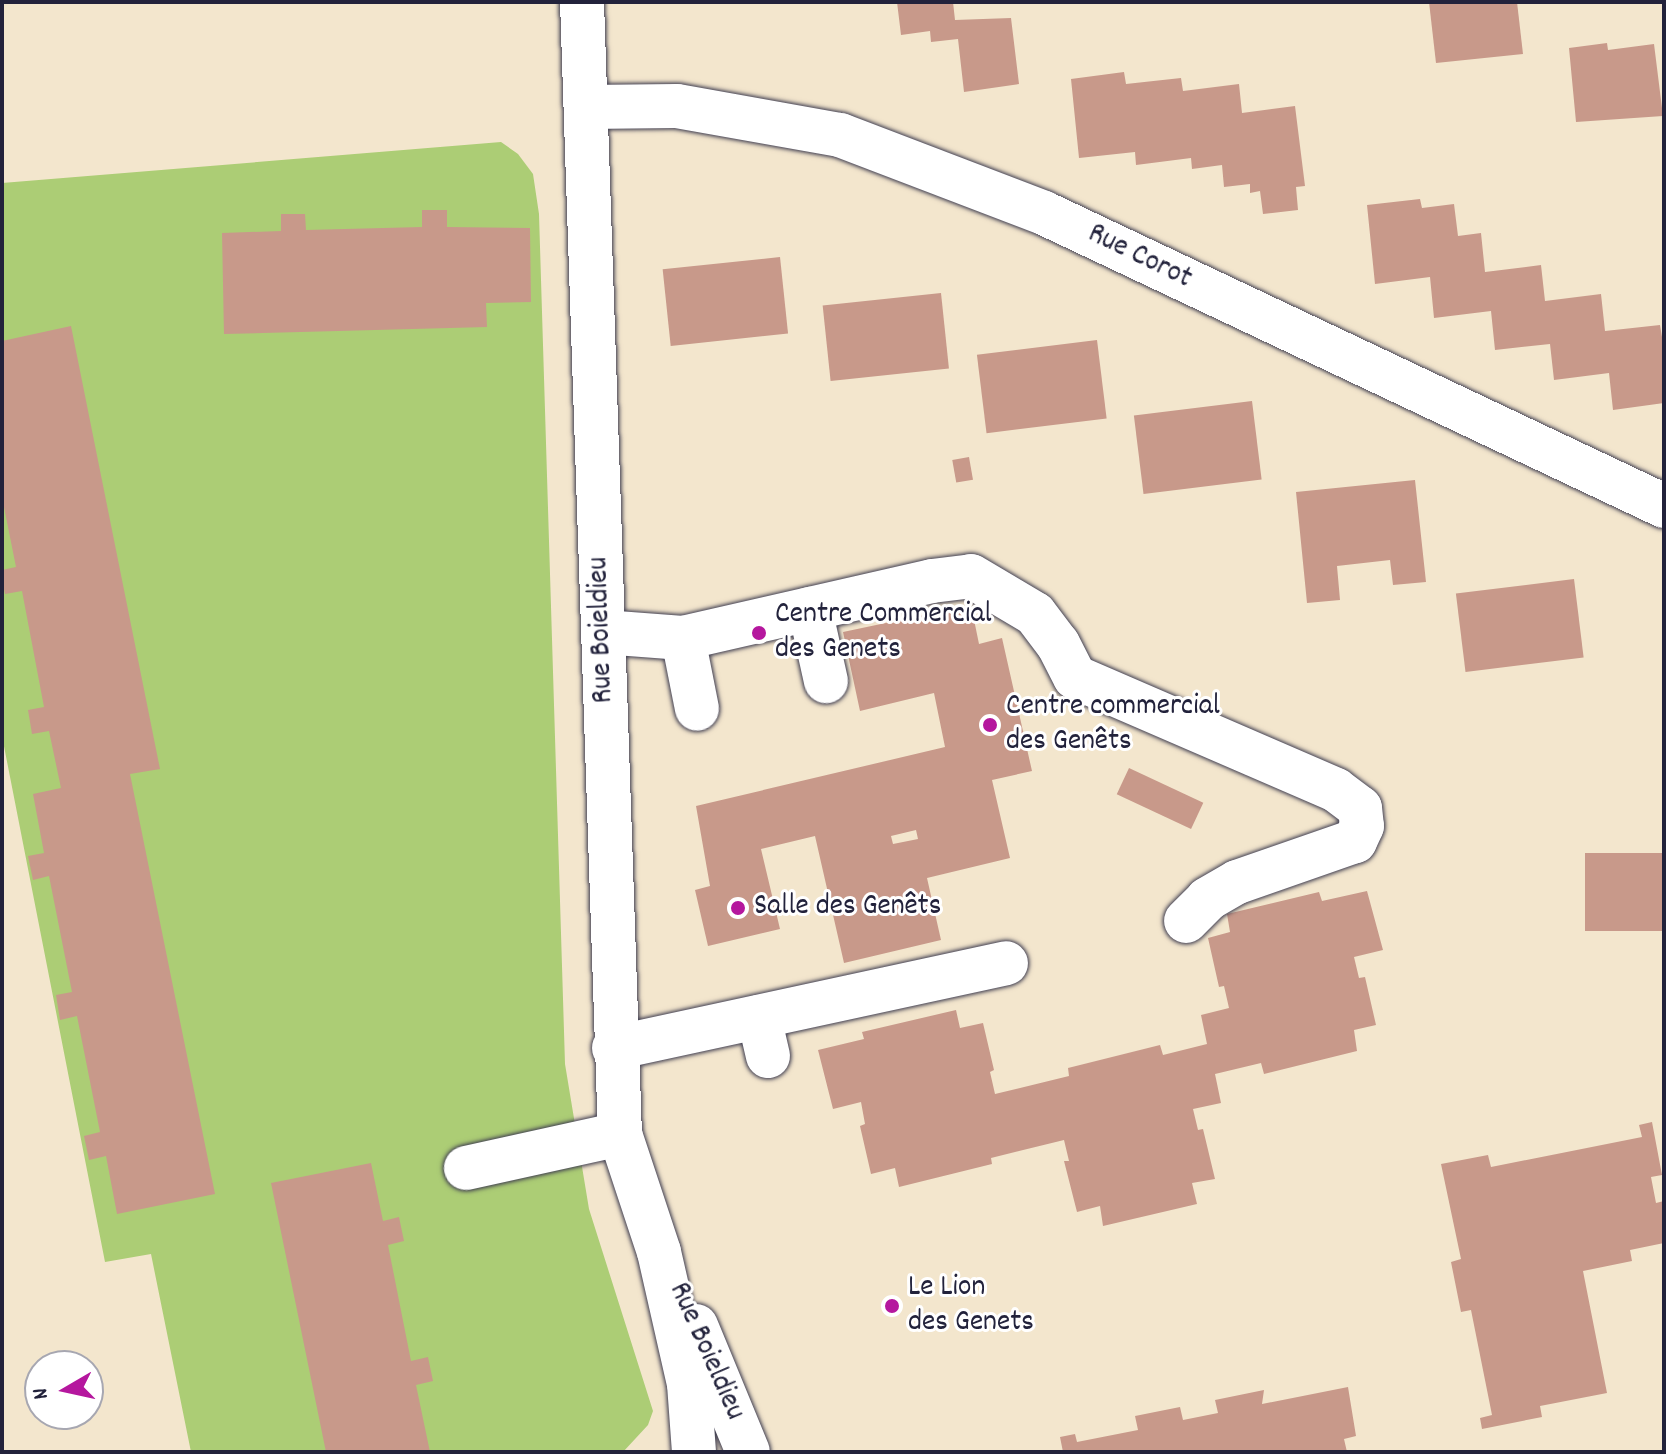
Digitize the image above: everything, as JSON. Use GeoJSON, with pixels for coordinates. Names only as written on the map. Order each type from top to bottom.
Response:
{"type":"FeatureCollection","features":[{"type":"Feature","properties":{"kind":"street","name":"Rue Boieldieu"},"geometry":{"type":"LineString","coordinates":[[582,2],[585,190],[603,632],[614,1048],[620,1134],[659,1252],[689,1384],[694,1452]]}},
{"type":"Feature","properties":{"kind":"street","name":"Rue Corot"},"geometry":{"type":"LineString","coordinates":[[586,107],[677,106],[840,135],[1044,213],[1664,506]]}},
{"type":"Feature","properties":{"kind":"street"},"geometry":{"type":"LineString","coordinates":[[603,632],[683,638],[932,581],[971,576],[1035,614],[1058,644],[1075,677],[1336,790],[1360,808],[1362,826],[1355,841],[1237,882],[1208,899],[1186,921]]}},
{"type":"Feature","properties":{"kind":"street"},"geometry":{"type":"LineString","coordinates":[[810,609],[826,681]]}},
{"type":"Feature","properties":{"kind":"street"},"geometry":{"type":"LineString","coordinates":[[683,638],[697,709]]}},
{"type":"Feature","properties":{"kind":"street"},"geometry":{"type":"LineString","coordinates":[[614,1048],[763,1036],[1006,963]]}},
{"type":"Feature","properties":{"kind":"street"},"geometry":{"type":"LineString","coordinates":[[466,1168],[620,1134]]}},
{"type":"Feature","properties":{"kind":"street","name":"Rue Boieldieu"},"geometry":{"type":"LineString","coordinates":[[659,1252],[700,1335],[748,1452]]}},
{"type":"Feature","properties":{"kind":"green space"},"geometry":{"type":"Polygon","coordinates":[[[501,142],[518,154],[533,174],[539,214],[565,1064],[589,1209],[653,1411],[648,1425],[623,1452],[191,1452],[151,1254],[105,1262],[2,736],[2,183],[501,142]]]}},
{"type":"Feature","properties":{"kind":"building"},"geometry":{"type":"Polygon","coordinates":[[[897,2],[953,2],[955,20],[1011,18],[1019,84],[964,92],[958,39],[931,42],[930,31],[901,35],[897,2]]]}},
{"type":"Feature","properties":{"kind":"building"},"geometry":{"type":"Polygon","coordinates":[[[1429,2],[1517,2],[1523,54],[1436,63],[1429,2]]]}},
{"type":"Feature","properties":{"kind":"building"},"geometry":{"type":"Polygon","coordinates":[[[1607,43],[1608,50],[1654,44],[1663,116],[1576,122],[1569,48],[1607,43]]]}},
{"type":"Feature","properties":{"kind":"building"},"geometry":{"type":"Polygon","coordinates":[[[1124,72],[1126,84],[1181,78],[1183,91],[1239,84],[1242,113],[1295,106],[1305,186],[1296,187],[1298,210],[1263,214],[1260,191],[1250,193],[1250,184],[1224,187],[1222,165],[1192,169],[1191,158],[1136,165],[1135,152],[1079,158],[1071,79],[1124,72]]]}},
{"type":"Feature","properties":{"kind":"building"},"geometry":{"type":"Polygon","coordinates":[[[1420,199],[1422,208],[1454,204],[1458,236],[1481,233],[1485,272],[1541,265],[1545,301],[1601,294],[1605,331],[1660,325],[1664,349],[1664,403],[1613,410],[1609,373],[1554,380],[1550,344],[1495,350],[1491,311],[1434,318],[1430,277],[1375,284],[1367,205],[1420,199]]]}},
{"type":"Feature","properties":{"kind":"building"},"geometry":{"type":"Polygon","coordinates":[[[422,210],[447,210],[447,227],[530,228],[531,302],[486,303],[487,327],[224,334],[222,233],[281,231],[281,214],[305,214],[306,230],[422,227],[422,210]]]}},
{"type":"Feature","properties":{"kind":"building"},"geometry":{"type":"Polygon","coordinates":[[[780,257],[788,334],[671,346],[663,269],[780,257]]]}},
{"type":"Feature","properties":{"kind":"building"},"geometry":{"type":"Polygon","coordinates":[[[941,293],[949,369],[831,381],[823,305],[941,293]]]}},
{"type":"Feature","properties":{"kind":"building"},"geometry":{"type":"Polygon","coordinates":[[[71,326],[160,769],[130,774],[215,1194],[117,1214],[106,1156],[89,1160],[84,1136],[100,1132],[77,1016],[60,1020],[56,995],[72,992],[49,876],[33,880],[28,856],[44,853],[33,794],[61,788],[49,731],[32,734],[28,710],[44,707],[22,591],[5,594],[2,580],[2,570],[16,567],[2,497],[2,341],[71,326]]]}},
{"type":"Feature","properties":{"kind":"building"},"geometry":{"type":"Polygon","coordinates":[[[1097,340],[1107,418],[987,433],[977,355],[1097,340]]]}},
{"type":"Feature","properties":{"kind":"building"},"geometry":{"type":"Polygon","coordinates":[[[1252,401],[1262,479],[1144,494],[1134,416],[1252,401]]]}},
{"type":"Feature","properties":{"kind":"building"},"geometry":{"type":"Polygon","coordinates":[[[969,457],[973,480],[956,483],[952,460],[969,457]]]}},
{"type":"Feature","properties":{"kind":"building"},"geometry":{"type":"Polygon","coordinates":[[[1415,480],[1426,582],[1393,585],[1390,560],[1337,566],[1340,600],[1307,603],[1296,492],[1415,480]]]}},
{"type":"Feature","properties":{"kind":"building"},"geometry":{"type":"Polygon","coordinates":[[[1574,579],[1584,657],[1466,672],[1456,594],[1574,579]]]}},
{"type":"Feature","properties":{"kind":"building"},"geometry":{"type":"Polygon","coordinates":[[[971,605],[979,644],[1002,638],[1032,771],[992,780],[1010,858],[927,878],[941,940],[844,963],[815,836],[761,849],[780,929],[708,946],[695,890],[710,886],[696,806],[945,747],[934,693],[860,711],[843,632],[971,605]],[[916,830],[891,836],[893,844],[918,839],[916,830]]]}},
{"type":"Feature","properties":{"kind":"building"},"geometry":{"type":"Polygon","coordinates":[[[1129,768],[1203,803],[1191,829],[1117,794],[1129,768]]]}},
{"type":"Feature","properties":{"kind":"building"},"geometry":{"type":"Polygon","coordinates":[[[1585,853],[1664,853],[1664,931],[1585,931],[1585,853]]]}},
{"type":"Feature","properties":{"kind":"building"},"geometry":{"type":"Polygon","coordinates":[[[1367,891],[1383,950],[1354,957],[1359,978],[1365,977],[1376,1025],[1354,1030],[1357,1051],[1264,1074],[1261,1063],[1215,1074],[1221,1103],[1193,1109],[1198,1130],[1203,1129],[1215,1179],[1192,1183],[1197,1204],[1103,1226],[1100,1206],[1077,1212],[1064,1161],[1069,1161],[1064,1140],[991,1158],[992,1164],[899,1187],[895,1168],[871,1174],[860,1126],[865,1124],[861,1102],[833,1109],[818,1050],[864,1039],[862,1032],[956,1010],[960,1028],[983,1023],[994,1070],[990,1072],[995,1094],[1069,1076],[1068,1068],[1160,1045],[1163,1055],[1207,1044],[1201,1015],[1229,1008],[1224,986],[1219,987],[1208,938],[1230,932],[1227,914],[1319,892],[1322,901],[1367,891]]]}},
{"type":"Feature","properties":{"kind":"building"},"geometry":{"type":"Polygon","coordinates":[[[1652,1122],[1662,1175],[1651,1177],[1656,1203],[1664,1201],[1664,1243],[1630,1250],[1632,1261],[1583,1271],[1607,1393],[1540,1406],[1542,1417],[1482,1429],[1480,1418],[1492,1415],[1471,1310],[1461,1312],[1451,1262],[1461,1259],[1441,1164],[1488,1155],[1491,1167],[1642,1137],[1639,1125],[1652,1122]]]}},
{"type":"Feature","properties":{"kind":"building"},"geometry":{"type":"Polygon","coordinates":[[[371,1163],[383,1221],[399,1217],[404,1241],[388,1245],[411,1361],[428,1357],[433,1381],[416,1385],[430,1452],[326,1452],[271,1183],[371,1163]]]}},
{"type":"Feature","properties":{"kind":"building"},"geometry":{"type":"Polygon","coordinates":[[[1348,1387],[1356,1436],[1344,1439],[1347,1452],[1063,1452],[1060,1437],[1075,1434],[1077,1442],[1138,1430],[1135,1416],[1180,1407],[1183,1420],[1218,1413],[1215,1400],[1264,1390],[1262,1404],[1348,1387]]]}},
{"type":"Feature","properties":{"kind":"place","name":"Centre Commercial des Genets"},"geometry":{"type":"Point","coordinates":[759,633]}},
{"type":"Feature","properties":{"kind":"place","name":"Centre commercial des Genêts"},"geometry":{"type":"Point","coordinates":[990,725]}},
{"type":"Feature","properties":{"kind":"place","name":"Salle des Genêts"},"geometry":{"type":"Point","coordinates":[738,908]}},
{"type":"Feature","properties":{"kind":"place","name":"Le Lion des Genets"},"geometry":{"type":"Point","coordinates":[892,1306]}}]}
